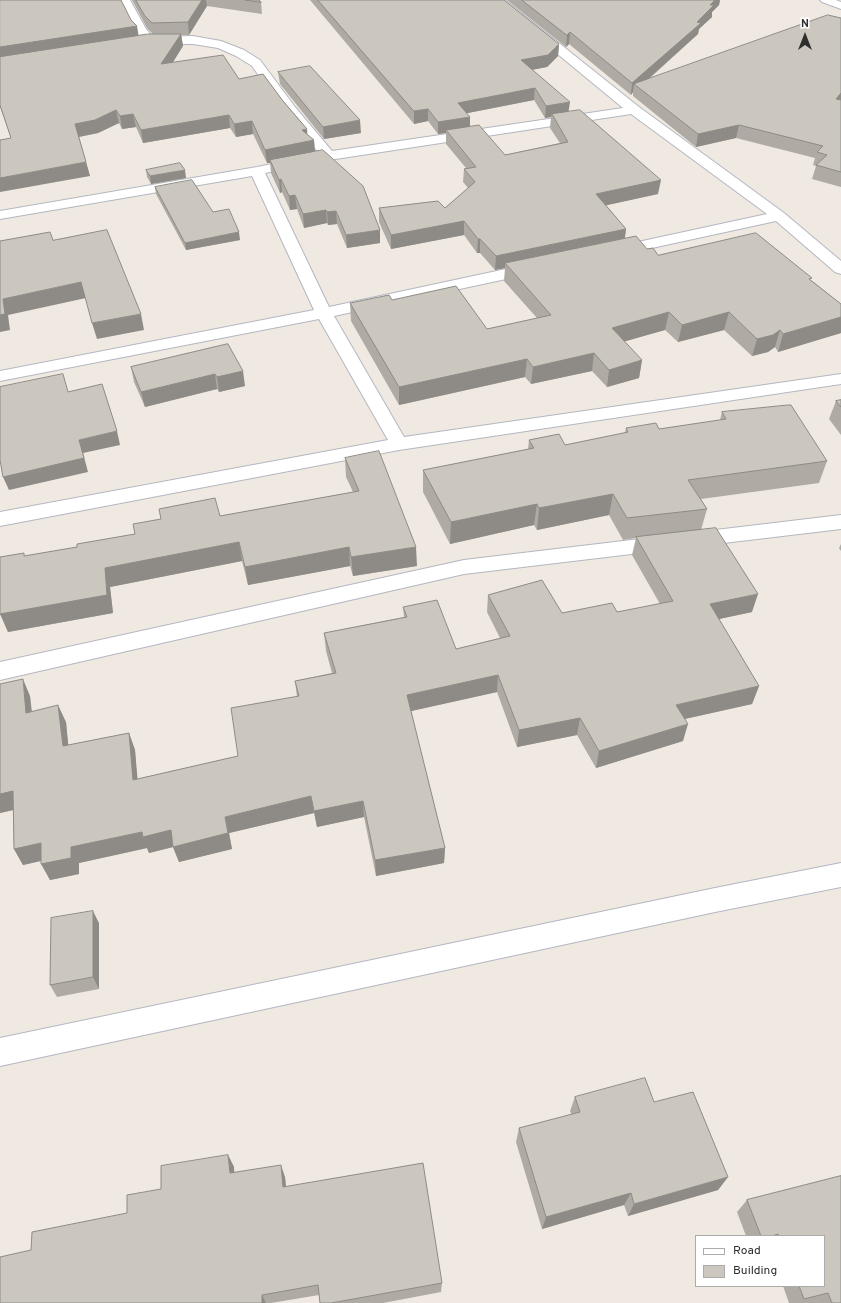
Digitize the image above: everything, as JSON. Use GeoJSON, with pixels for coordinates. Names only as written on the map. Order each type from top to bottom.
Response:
{"type":"FeatureCollection","features":[{"type":"Feature","properties":{"kind":"street"},"geometry":{"type":"LineString","coordinates":[[124,0],[141,30],[150,41]]}},
{"type":"Feature","properties":{"kind":"street"},"geometry":{"type":"LineString","coordinates":[[498,0],[634,110],[779,216],[841,269]]}},
{"type":"Feature","properties":{"kind":"street"},"geometry":{"type":"LineString","coordinates":[[826,0],[841,6]]}},
{"type":"Feature","properties":{"kind":"street"},"geometry":{"type":"LineString","coordinates":[[135,43],[150,41],[193,40],[221,45],[240,53],[256,64],[290,110],[329,156]]}},
{"type":"Feature","properties":{"kind":"street"},"geometry":{"type":"LineString","coordinates":[[0,215],[258,171],[329,156],[634,110]]}},
{"type":"Feature","properties":{"kind":"street"},"geometry":{"type":"LineString","coordinates":[[258,171],[324,313],[399,444]]}},
{"type":"Feature","properties":{"kind":"street"},"geometry":{"type":"LineString","coordinates":[[602,254],[779,216]]}},
{"type":"Feature","properties":{"kind":"street"},"geometry":{"type":"LineString","coordinates":[[0,376],[324,313],[548,265]]}},
{"type":"Feature","properties":{"kind":"street"},"geometry":{"type":"LineString","coordinates":[[0,519],[399,444],[841,379]]}},
{"type":"Feature","properties":{"kind":"street"},"geometry":{"type":"LineString","coordinates":[[0,671],[464,567],[841,522]]}},
{"type":"Feature","properties":{"kind":"street"},"geometry":{"type":"LineString","coordinates":[[0,1052],[715,900],[841,875]]}},
{"type":"Feature","properties":{"kind":"building"},"geometry":{"type":"Polygon","coordinates":[[[0,0],[121,0],[131,20],[137,26],[0,47],[0,0]]]}},
{"type":"Feature","properties":{"kind":"building"},"geometry":{"type":"Polygon","coordinates":[[[136,0],[202,0],[188,22],[152,23],[145,16],[136,0]]]}},
{"type":"Feature","properties":{"kind":"building"},"geometry":{"type":"Polygon","coordinates":[[[245,0],[259,0],[261,2],[245,0]]]}},
{"type":"Feature","properties":{"kind":"building"},"geometry":{"type":"Polygon","coordinates":[[[318,0],[504,0],[559,44],[548,55],[521,60],[570,102],[546,106],[535,88],[458,103],[470,117],[438,122],[428,109],[414,111],[318,0]]]}},
{"type":"Feature","properties":{"kind":"building"},"geometry":{"type":"Polygon","coordinates":[[[522,0],[715,0],[710,5],[714,5],[697,22],[701,23],[632,83],[570,32],[567,35],[522,0]]]}},
{"type":"Feature","properties":{"kind":"building"},"geometry":{"type":"Polygon","coordinates":[[[828,15],[841,18],[841,93],[836,99],[841,100],[841,172],[816,165],[827,155],[817,152],[823,146],[739,125],[698,134],[634,84],[828,15]]]}},
{"type":"Feature","properties":{"kind":"building"},"geometry":{"type":"Polygon","coordinates":[[[148,34],[181,34],[161,64],[223,55],[239,79],[263,74],[283,101],[307,129],[302,130],[314,140],[265,150],[252,121],[234,124],[229,115],[141,130],[133,114],[120,116],[116,110],[95,120],[75,124],[86,162],[0,178],[0,140],[11,138],[0,105],[0,57],[148,34]]]}},
{"type":"Feature","properties":{"kind":"building"},"geometry":{"type":"Polygon","coordinates":[[[310,66],[360,120],[323,127],[278,72],[310,66]]]}},
{"type":"Feature","properties":{"kind":"building"},"geometry":{"type":"Polygon","coordinates":[[[580,110],[661,180],[596,194],[626,229],[496,256],[480,239],[478,239],[464,221],[391,235],[379,208],[438,201],[445,208],[475,182],[464,169],[476,167],[446,130],[479,125],[505,155],[568,142],[552,114],[580,110]]]}},
{"type":"Feature","properties":{"kind":"building"},"geometry":{"type":"Polygon","coordinates":[[[323,150],[363,186],[380,230],[346,235],[336,211],[327,212],[326,210],[303,214],[295,195],[289,196],[281,179],[279,180],[270,160],[323,150]]]}},
{"type":"Feature","properties":{"kind":"building"},"geometry":{"type":"Polygon","coordinates":[[[180,163],[185,170],[150,176],[146,170],[180,163]]]}},
{"type":"Feature","properties":{"kind":"building"},"geometry":{"type":"Polygon","coordinates":[[[192,180],[213,212],[229,209],[239,232],[185,243],[155,187],[192,180]]]}},
{"type":"Feature","properties":{"kind":"building"},"geometry":{"type":"Polygon","coordinates":[[[107,230],[141,314],[92,323],[81,282],[3,299],[5,314],[0,315],[0,241],[50,232],[53,240],[107,230]]]}},
{"type":"Feature","properties":{"kind":"building"},"geometry":{"type":"Polygon","coordinates":[[[756,233],[812,278],[809,279],[841,304],[841,317],[783,334],[780,330],[773,335],[757,339],[729,312],[682,325],[669,312],[612,328],[642,360],[609,370],[594,353],[533,367],[527,359],[399,387],[350,303],[389,295],[392,300],[456,286],[487,329],[551,315],[505,263],[636,236],[647,249],[653,248],[658,255],[756,233]]]}},
{"type":"Feature","properties":{"kind":"building"},"geometry":{"type":"Polygon","coordinates":[[[228,344],[243,371],[217,377],[215,374],[141,392],[131,367],[228,344]]]}},
{"type":"Feature","properties":{"kind":"building"},"geometry":{"type":"Polygon","coordinates":[[[63,374],[68,392],[102,384],[117,431],[79,440],[84,458],[3,477],[0,460],[0,387],[63,374]]]}},
{"type":"Feature","properties":{"kind":"building"},"geometry":{"type":"Polygon","coordinates":[[[841,400],[841,407],[836,401],[841,400]]]}},
{"type":"Feature","properties":{"kind":"building"},"geometry":{"type":"Polygon","coordinates":[[[791,405],[827,461],[688,480],[707,509],[627,518],[613,494],[539,508],[537,504],[451,522],[423,470],[534,448],[529,440],[559,434],[565,445],[628,432],[626,428],[656,423],[659,429],[726,419],[722,412],[791,405]]]}},
{"type":"Feature","properties":{"kind":"building"},"geometry":{"type":"Polygon","coordinates":[[[379,451],[416,547],[351,557],[349,547],[245,567],[239,542],[105,568],[107,595],[0,614],[0,557],[24,553],[24,556],[77,547],[77,544],[135,534],[133,524],[161,519],[159,509],[215,498],[220,516],[359,491],[345,458],[379,451]]]}},
{"type":"Feature","properties":{"kind":"building"},"geometry":{"type":"Polygon","coordinates":[[[716,528],[758,594],[710,604],[759,686],[676,705],[688,724],[599,751],[580,718],[519,730],[498,675],[407,695],[445,848],[375,860],[363,801],[314,811],[311,796],[225,817],[228,833],[173,847],[171,830],[143,837],[142,832],[71,847],[71,858],[41,864],[41,843],[14,849],[13,791],[0,794],[0,684],[23,679],[26,713],[58,705],[63,746],[129,733],[133,780],[238,756],[231,708],[299,696],[295,681],[336,673],[324,633],[407,617],[403,607],[437,600],[456,649],[510,636],[488,595],[542,580],[562,613],[612,603],[617,612],[673,601],[636,537],[716,528]]]}},
{"type":"Feature","properties":{"kind":"building"},"geometry":{"type":"Polygon","coordinates":[[[93,911],[93,977],[50,985],[51,918],[93,911]]]}},
{"type":"Feature","properties":{"kind":"building"},"geometry":{"type":"Polygon","coordinates":[[[645,1078],[654,1102],[693,1092],[728,1177],[634,1204],[631,1193],[546,1217],[519,1128],[580,1112],[575,1097],[645,1078]]]}},
{"type":"Feature","properties":{"kind":"building"},"geometry":{"type":"Polygon","coordinates":[[[228,1155],[230,1173],[281,1165],[283,1187],[423,1163],[442,1283],[331,1303],[320,1303],[318,1285],[262,1295],[262,1303],[0,1303],[0,1257],[31,1250],[32,1232],[127,1213],[127,1195],[161,1189],[161,1166],[228,1155]]]}},
{"type":"Feature","properties":{"kind":"building"},"geometry":{"type":"Polygon","coordinates":[[[841,1176],[841,1303],[832,1303],[828,1293],[804,1299],[799,1287],[825,1287],[825,1235],[761,1235],[747,1200],[841,1176]]]}}]}
